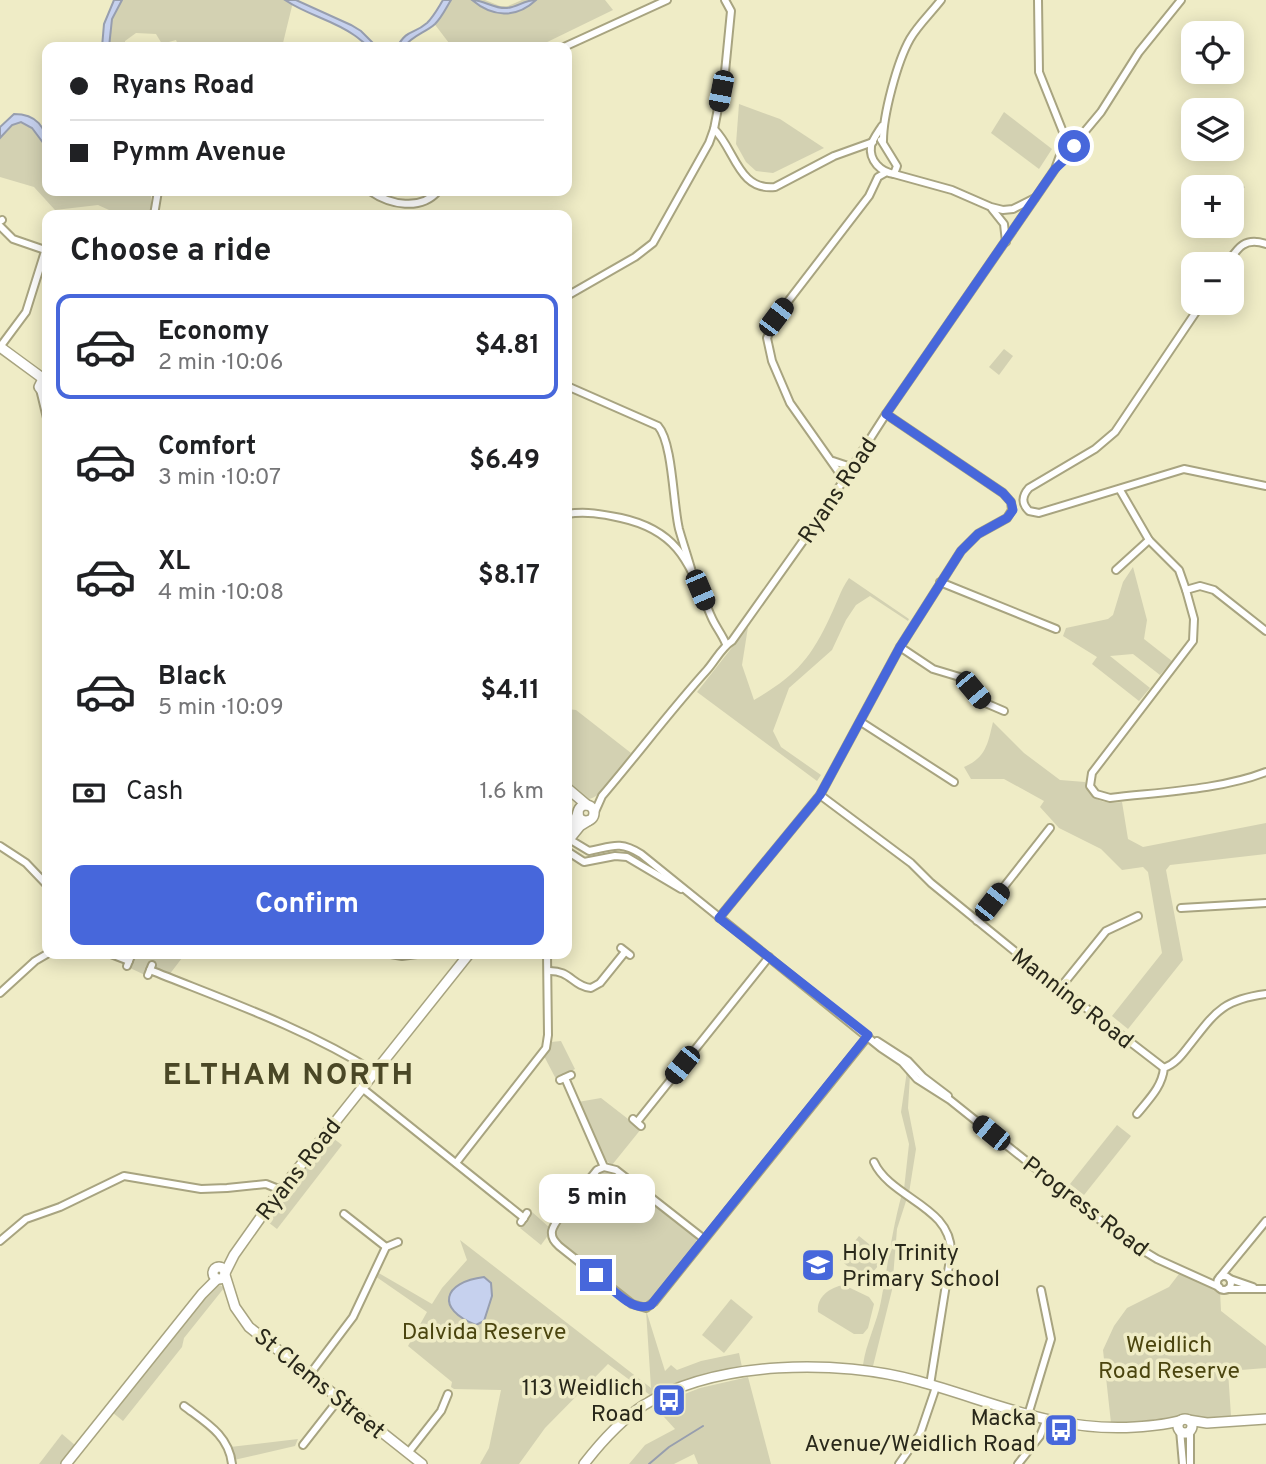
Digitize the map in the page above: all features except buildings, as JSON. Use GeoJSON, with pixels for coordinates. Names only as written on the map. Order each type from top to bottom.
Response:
{"type":"FeatureCollection","features":[{"type":"Feature","properties":{"kind":"street"},"geometry":{"type":"LineString","coordinates":[[572,43],[667,0]]}},
{"type":"Feature","properties":{"kind":"street"},"geometry":{"type":"LineString","coordinates":[[572,293],[635,257],[653,243],[709,143],[724,72],[731,11],[725,0]]}},
{"type":"Feature","properties":{"kind":"street"},"geometry":{"type":"LineString","coordinates":[[873,188],[877,166],[871,149],[885,121],[903,54],[911,37],[941,0]]}},
{"type":"Feature","properties":{"kind":"street"},"geometry":{"type":"LineString","coordinates":[[1038,0],[1039,72],[1057,119],[1068,142],[1073,144],[1072,153],[1064,154],[1062,145],[1068,142]]}},
{"type":"Feature","properties":{"kind":"street","name":"Ryans Road"},"geometry":{"type":"LineString","coordinates":[[572,833],[592,817],[602,796],[732,641],[818,520],[886,414],[1055,169],[1072,153],[1139,52],[1181,0]]}},
{"type":"Feature","properties":{"kind":"street"},"geometry":{"type":"LineString","coordinates":[[714,129],[741,173],[753,183],[770,188],[877,141]]}},
{"type":"Feature","properties":{"kind":"street","name":"Ryans Road"},"geometry":{"type":"LineString","coordinates":[[1068,142],[1087,129]]}},
{"type":"Feature","properties":{"kind":"street"},"geometry":{"type":"LineString","coordinates":[[877,141],[897,166],[922,180]]}},
{"type":"Feature","properties":{"kind":"street","name":"Ryans Road"},"geometry":{"type":"LineString","coordinates":[[1055,169],[1062,150]]}},
{"type":"Feature","properties":{"kind":"street"},"geometry":{"type":"LineString","coordinates":[[850,151],[874,158]]}},
{"type":"Feature","properties":{"kind":"street"},"geometry":{"type":"LineString","coordinates":[[877,166],[886,173]]}},
{"type":"Feature","properties":{"kind":"street"},"geometry":{"type":"LineString","coordinates":[[894,174],[897,166]]}},
{"type":"Feature","properties":{"kind":"street"},"geometry":{"type":"LineString","coordinates":[[845,476],[838,471],[790,403],[772,361],[767,338],[776,317],[873,188],[879,175],[886,173],[922,180],[991,207],[1013,209],[1036,197]]}},
{"type":"Feature","properties":{"kind":"street"},"geometry":{"type":"LineString","coordinates":[[379,196],[416,205],[434,196]]}},
{"type":"Feature","properties":{"kind":"street"},"geometry":{"type":"LineString","coordinates":[[991,207],[1004,224],[1006,242]]}},
{"type":"Feature","properties":{"kind":"street"},"geometry":{"type":"LineString","coordinates":[[1,222],[13,239],[42,246]]}},
{"type":"Feature","properties":{"kind":"street"},"geometry":{"type":"LineString","coordinates":[[1235,252],[1245,242],[1266,244]]}},
{"type":"Feature","properties":{"kind":"street"},"geometry":{"type":"LineString","coordinates":[[42,260],[26,312],[0,347],[42,384]]}},
{"type":"Feature","properties":{"kind":"street"},"geometry":{"type":"LineString","coordinates":[[1194,315],[1115,432],[1095,449],[1029,488],[1023,496],[1025,507],[1029,511],[1039,513],[1184,470],[1266,486]]}},
{"type":"Feature","properties":{"kind":"street"},"geometry":{"type":"LineString","coordinates":[[572,388],[657,426],[662,431],[667,447],[678,528],[692,572],[726,645]]}},
{"type":"Feature","properties":{"kind":"street"},"geometry":{"type":"LineString","coordinates":[[719,918],[820,795],[900,647],[940,582],[969,542],[1010,515],[1013,510],[1011,502],[1003,493],[886,414]]}},
{"type":"Feature","properties":{"kind":"street"},"geometry":{"type":"LineString","coordinates":[[833,461],[851,467]]}},
{"type":"Feature","properties":{"kind":"street"},"geometry":{"type":"LineString","coordinates":[[1120,489],[1149,540],[1176,565],[1194,619],[1193,640],[1092,773],[1090,786],[1097,794],[1110,798],[1208,785],[1266,772]]}},
{"type":"Feature","properties":{"kind":"street"},"geometry":{"type":"LineString","coordinates":[[572,514],[599,513],[657,530],[668,538],[692,572]]}},
{"type":"Feature","properties":{"kind":"street"},"geometry":{"type":"LineString","coordinates":[[1116,570],[1149,540]]}},
{"type":"Feature","properties":{"kind":"street"},"geometry":{"type":"LineString","coordinates":[[940,582],[1056,629]]}},
{"type":"Feature","properties":{"kind":"street"},"geometry":{"type":"LineString","coordinates":[[1186,590],[1200,586],[1214,590],[1266,631]]}},
{"type":"Feature","properties":{"kind":"street"},"geometry":{"type":"LineString","coordinates":[[900,647],[933,669],[963,678],[983,702],[1003,711]]}},
{"type":"Feature","properties":{"kind":"street"},"geometry":{"type":"LineString","coordinates":[[861,722],[954,782]]}},
{"type":"Feature","properties":{"kind":"street"},"geometry":{"type":"LineString","coordinates":[[572,792],[592,807],[592,817],[582,820],[572,803]]}},
{"type":"Feature","properties":{"kind":"street","name":"Manning Road"},"geometry":{"type":"LineString","coordinates":[[820,795],[911,863],[977,921],[1164,1068]]}},
{"type":"Feature","properties":{"kind":"street","name":"Ryans Road"},"geometry":{"type":"LineString","coordinates":[[587,805],[602,796]]}},
{"type":"Feature","properties":{"kind":"street"},"geometry":{"type":"LineString","coordinates":[[572,828],[581,806],[587,805]]}},
{"type":"Feature","properties":{"kind":"street"},"geometry":{"type":"LineString","coordinates":[[977,921],[1049,828]]}},
{"type":"Feature","properties":{"kind":"street","name":"Progress Road"},"geometry":{"type":"LineString","coordinates":[[572,840],[589,851],[607,845],[629,847],[674,880],[682,890]]}},
{"type":"Feature","properties":{"kind":"street"},"geometry":{"type":"LineString","coordinates":[[0,846],[26,863],[42,881]]}},
{"type":"Feature","properties":{"kind":"street","name":"Progress Road"},"geometry":{"type":"LineString","coordinates":[[572,854],[584,862],[615,856],[627,857],[682,890],[881,1048],[905,1064],[924,1084],[950,1100],[1124,1239],[1157,1259],[1219,1287]]}},
{"type":"Feature","properties":{"kind":"street"},"geometry":{"type":"LineString","coordinates":[[1181,908],[1266,903]]}},
{"type":"Feature","properties":{"kind":"street"},"geometry":{"type":"LineString","coordinates":[[1060,988],[1101,935],[1138,916]]}},
{"type":"Feature","properties":{"kind":"street"},"geometry":{"type":"LineString","coordinates":[[548,971],[561,971],[580,985],[592,988],[600,983],[625,952]]}},
{"type":"Feature","properties":{"kind":"street"},"geometry":{"type":"LineString","coordinates":[[0,993],[42,957]]}},
{"type":"Feature","properties":{"kind":"street"},"geometry":{"type":"LineString","coordinates":[[637,1122],[769,957]]}},
{"type":"Feature","properties":{"kind":"street"},"geometry":{"type":"LineString","coordinates":[[124,959],[129,961]]}},
{"type":"Feature","properties":{"kind":"street","name":"Ryans Road"},"geometry":{"type":"LineString","coordinates":[[66,1464],[234,1255],[281,1190],[463,959]]}},
{"type":"Feature","properties":{"kind":"street"},"geometry":{"type":"LineString","coordinates":[[456,1163],[547,1046],[547,959]]}},
{"type":"Feature","properties":{"kind":"street"},"geometry":{"type":"LineString","coordinates":[[150,970],[291,1026],[375,1072]]}},
{"type":"Feature","properties":{"kind":"street"},"geometry":{"type":"LineString","coordinates":[[1137,1114],[1163,1080],[1164,1068],[1177,1061],[1221,1008],[1239,999],[1266,994]]}},
{"type":"Feature","properties":{"kind":"street"},"geometry":{"type":"LineString","coordinates":[[704,1239],[616,1170],[604,1167],[597,1170],[558,1220],[552,1234],[559,1246],[632,1304],[646,1308],[654,1302],[870,1037]]}},
{"type":"Feature","properties":{"kind":"street"},"geometry":{"type":"LineString","coordinates":[[565,1078],[604,1167]]}},
{"type":"Feature","properties":{"kind":"street"},"geometry":{"type":"LineString","coordinates":[[362,1088],[524,1218]]}},
{"type":"Feature","properties":{"kind":"street"},"geometry":{"type":"LineString","coordinates":[[874,1162],[882,1175],[940,1222],[950,1242],[951,1253],[933,1386],[920,1434],[899,1464]]}},
{"type":"Feature","properties":{"kind":"street"},"geometry":{"type":"LineString","coordinates":[[0,1241],[26,1219],[60,1207],[124,1175],[201,1188],[266,1184],[281,1190]]}},
{"type":"Feature","properties":{"kind":"street"},"geometry":{"type":"LineString","coordinates":[[344,1214],[386,1247]]}},
{"type":"Feature","properties":{"kind":"street"},"geometry":{"type":"LineString","coordinates":[[1266,1221],[1217,1283],[1219,1287],[1228,1289],[1266,1289]]}},
{"type":"Feature","properties":{"kind":"street"},"geometry":{"type":"LineString","coordinates":[[310,1374],[349,1324],[386,1247],[398,1242]]}},
{"type":"Feature","properties":{"kind":"street"},"geometry":{"type":"LineString","coordinates":[[1228,1289],[1231,1286],[1233,1262]]}},
{"type":"Feature","properties":{"kind":"street","name":"St Clems Street"},"geometry":{"type":"LineString","coordinates":[[219,1274],[245,1322],[422,1464]]}},
{"type":"Feature","properties":{"kind":"street","name":"Progress Road"},"geometry":{"type":"LineString","coordinates":[[1195,1275],[1220,1277]]}},
{"type":"Feature","properties":{"kind":"street"},"geometry":{"type":"LineString","coordinates":[[1220,1277],[1226,1276],[1255,1288]]}},
{"type":"Feature","properties":{"kind":"street"},"geometry":{"type":"LineString","coordinates":[[1028,1415],[1051,1345],[1041,1290]]}},
{"type":"Feature","properties":{"kind":"street"},"geometry":{"type":"LineString","coordinates":[[584,1464],[613,1431],[645,1404],[679,1389],[766,1369],[825,1367],[882,1373],[1046,1421],[1094,1428],[1266,1419]]}},
{"type":"Feature","properties":{"kind":"street"},"geometry":{"type":"LineString","coordinates":[[408,1453],[439,1414],[448,1394]]}},
{"type":"Feature","properties":{"kind":"street"},"geometry":{"type":"LineString","coordinates":[[303,1445],[339,1399]]}},
{"type":"Feature","properties":{"kind":"street"},"geometry":{"type":"LineString","coordinates":[[184,1406],[222,1437],[232,1464]]}},
{"type":"Feature","properties":{"kind":"street"},"geometry":{"type":"LineString","coordinates":[[1018,1464],[1041,1434],[1046,1421]]}},
{"type":"Feature","properties":{"kind":"street"},"geometry":{"type":"LineString","coordinates":[[1183,1464],[1178,1424],[1188,1425]]}},
{"type":"Feature","properties":{"kind":"street"},"geometry":{"type":"LineString","coordinates":[[1188,1425],[1190,1464]]}},
{"type":"Feature","properties":{"kind":"street"},"geometry":{"type":"LineString","coordinates":[[1159,1426],[1180,1430]]}},
{"type":"Feature","properties":{"kind":"green space"},"geometry":{"type":"Polygon","coordinates":[[[118,0],[293,2],[283,42],[161,42],[156,34],[136,33],[125,42],[105,42],[106,25],[118,0]]]}},
{"type":"Feature","properties":{"kind":"green space"},"geometry":{"type":"Polygon","coordinates":[[[445,0],[485,0],[508,6],[522,0],[605,0],[613,10],[547,42],[448,42],[433,22],[445,0]]]}},
{"type":"Feature","properties":{"kind":"green space"},"geometry":{"type":"Polygon","coordinates":[[[739,104],[780,119],[824,148],[773,173],[756,171],[746,162],[736,144],[739,104]]]}},
{"type":"Feature","properties":{"kind":"green space"},"geometry":{"type":"Polygon","coordinates":[[[1004,112],[1052,149],[1039,169],[991,133],[1004,112]]]}},
{"type":"Feature","properties":{"kind":"green space"},"geometry":{"type":"Polygon","coordinates":[[[23,116],[42,133],[42,196],[34,187],[0,177],[0,131],[23,116]]]}},
{"type":"Feature","properties":{"kind":"green space"},"geometry":{"type":"Polygon","coordinates":[[[42,196],[151,196],[151,210],[109,210],[98,205],[55,210],[42,196]]]}},
{"type":"Feature","properties":{"kind":"green space"},"geometry":{"type":"Polygon","coordinates":[[[1004,349],[1013,356],[999,375],[989,367],[1004,349]]]}},
{"type":"Feature","properties":{"kind":"green space"},"geometry":{"type":"Polygon","coordinates":[[[1133,567],[1147,620],[1144,639],[1172,661],[1160,675],[1133,654],[1110,656],[1150,688],[1139,701],[1092,664],[1097,657],[1063,636],[1066,628],[1108,619],[1113,615],[1123,582],[1133,567]]]}},
{"type":"Feature","properties":{"kind":"green space"},"geometry":{"type":"Polygon","coordinates":[[[849,578],[909,619],[908,621],[870,596],[856,605],[832,650],[789,688],[773,731],[781,747],[821,775],[817,781],[697,692],[748,627],[742,665],[754,700],[791,675],[815,645],[849,578]]]}},
{"type":"Feature","properties":{"kind":"green space"},"geometry":{"type":"Polygon","coordinates":[[[572,710],[631,753],[597,796],[590,799],[582,797],[572,788],[572,710]]]}},
{"type":"Feature","properties":{"kind":"green space"},"geometry":{"type":"Polygon","coordinates":[[[993,722],[1024,753],[1060,780],[1085,782],[1094,797],[1099,800],[1122,802],[1128,839],[1143,847],[1266,823],[1266,854],[1170,865],[1166,870],[1183,960],[1128,1029],[1112,1016],[1162,953],[1148,872],[1143,867],[1122,870],[1101,849],[1059,828],[1040,807],[1044,801],[1004,779],[971,779],[964,767],[982,754],[993,722]]]}},
{"type":"Feature","properties":{"kind":"green space"},"geometry":{"type":"Polygon","coordinates":[[[133,959],[181,959],[169,975],[156,970],[155,965],[145,975],[130,968],[133,959]]]}},
{"type":"Feature","properties":{"kind":"green space"},"geometry":{"type":"Polygon","coordinates":[[[561,1041],[575,1069],[556,1079],[544,1056],[551,1042],[561,1041]]]}},
{"type":"Feature","properties":{"kind":"green space"},"geometry":{"type":"Polygon","coordinates":[[[907,1071],[910,1075],[908,1108],[916,1149],[909,1193],[904,1189],[909,1144],[901,1112],[907,1071]]]}},
{"type":"Feature","properties":{"kind":"green space"},"geometry":{"type":"Polygon","coordinates":[[[601,1098],[641,1129],[612,1165],[605,1160],[578,1102],[601,1098]]]}},
{"type":"Feature","properties":{"kind":"green space"},"geometry":{"type":"Polygon","coordinates":[[[1117,1125],[1131,1136],[1084,1195],[1070,1184],[1117,1125]]]}},
{"type":"Feature","properties":{"kind":"green space"},"geometry":{"type":"Polygon","coordinates":[[[329,1135],[342,1145],[277,1229],[264,1219],[329,1135]]]}},
{"type":"Feature","properties":{"kind":"green space"},"geometry":{"type":"Polygon","coordinates":[[[604,1169],[611,1170],[697,1238],[695,1246],[646,1305],[637,1304],[555,1237],[560,1222],[574,1201],[604,1169]]]}},
{"type":"Feature","properties":{"kind":"green space"},"geometry":{"type":"Polygon","coordinates":[[[902,1194],[907,1198],[897,1229],[892,1290],[873,1366],[863,1365],[879,1309],[902,1194]]]}},
{"type":"Feature","properties":{"kind":"green space"},"geometry":{"type":"Polygon","coordinates":[[[532,1212],[550,1228],[541,1245],[520,1228],[532,1212]]]}},
{"type":"Feature","properties":{"kind":"green space"},"geometry":{"type":"Polygon","coordinates":[[[859,1236],[885,1257],[866,1281],[840,1260],[859,1236]]]}},
{"type":"Feature","properties":{"kind":"green space","name":"Dalvida Reserve"},"geometry":{"type":"Polygon","coordinates":[[[460,1240],[651,1388],[646,1310],[665,1371],[671,1365],[677,1370],[701,1361],[739,1353],[742,1367],[687,1381],[650,1395],[608,1364],[545,1428],[519,1464],[480,1464],[489,1448],[501,1390],[451,1387],[452,1382],[408,1346],[427,1312],[375,1276],[377,1272],[432,1304],[442,1288],[467,1260],[460,1240]]]}},
{"type":"Feature","properties":{"kind":"green space","name":"Weidlich Road Reserve"},"geometry":{"type":"Polygon","coordinates":[[[1179,1274],[1214,1286],[1220,1291],[1221,1311],[1266,1346],[1266,1368],[1228,1371],[1231,1416],[1111,1423],[1103,1350],[1114,1326],[1127,1308],[1169,1287],[1179,1274]]]}},
{"type":"Feature","properties":{"kind":"green space"},"geometry":{"type":"Polygon","coordinates":[[[220,1285],[224,1288],[184,1338],[182,1347],[123,1421],[112,1412],[210,1290],[220,1285]]]}},
{"type":"Feature","properties":{"kind":"green space"},"geometry":{"type":"Polygon","coordinates":[[[844,1285],[869,1297],[874,1304],[868,1328],[863,1334],[854,1334],[818,1312],[822,1297],[834,1288],[844,1285]]]}},
{"type":"Feature","properties":{"kind":"green space"},"geometry":{"type":"Polygon","coordinates":[[[731,1299],[753,1317],[724,1353],[702,1335],[731,1299]]]}},
{"type":"Feature","properties":{"kind":"green space"},"geometry":{"type":"Polygon","coordinates":[[[748,1377],[771,1464],[698,1464],[694,1454],[674,1464],[629,1464],[645,1445],[675,1429],[654,1406],[700,1388],[748,1377]]]}},
{"type":"Feature","properties":{"kind":"green space"},"geometry":{"type":"Polygon","coordinates":[[[62,1434],[76,1446],[62,1464],[39,1464],[62,1434]]]}},
{"type":"Feature","properties":{"kind":"green space"},"geometry":{"type":"Polygon","coordinates":[[[298,1439],[295,1446],[234,1460],[230,1447],[298,1439]]]}},
{"type":"Feature","properties":{"kind":"water"},"geometry":{"type":"Polygon","coordinates":[[[114,0],[122,0],[112,19],[110,42],[102,42],[104,24],[114,0]]]}},
{"type":"Feature","properties":{"kind":"water"},"geometry":{"type":"Polygon","coordinates":[[[285,0],[296,0],[351,25],[372,42],[363,42],[329,21],[285,0]]]}},
{"type":"Feature","properties":{"kind":"water"},"geometry":{"type":"Polygon","coordinates":[[[443,0],[451,0],[435,24],[409,42],[400,42],[427,23],[443,0]]]}},
{"type":"Feature","properties":{"kind":"water"},"geometry":{"type":"Polygon","coordinates":[[[472,0],[507,8],[536,0],[520,10],[504,13],[488,10],[472,0]]]}},
{"type":"Feature","properties":{"kind":"water"},"geometry":{"type":"Polygon","coordinates":[[[14,114],[28,116],[42,128],[42,141],[32,128],[21,122],[12,125],[0,138],[0,127],[14,114]]]}},
{"type":"Feature","properties":{"kind":"water"},"geometry":{"type":"Polygon","coordinates":[[[484,1277],[491,1283],[492,1296],[484,1321],[476,1325],[454,1311],[449,1297],[460,1284],[484,1277]]]}},
{"type":"Feature","properties":{"kind":"waterway"},"geometry":{"type":"LineString","coordinates":[[649,1464],[669,1447],[703,1426]]}},
{"type":"Feature","properties":{"kind":"place","name":"Holy Trinity Primary School"},"geometry":{"type":"Point","coordinates":[818,1265]}},
{"type":"Feature","properties":{"kind":"place","name":"113 Weidlich Road"},"geometry":{"type":"Point","coordinates":[669,1400]}},
{"type":"Feature","properties":{"kind":"place","name":"Macka Avenue/Weidlich Road"},"geometry":{"type":"Point","coordinates":[1061,1430]}},
{"type":"Feature","properties":{"kind":"district","name":"ELTHAM NORTH"},"geometry":{"type":"Point","coordinates":[289,1074]}},
{"type":"Feature","properties":{"kind":"route"},"geometry":{"type":"LineString","coordinates":[[596,1275],[635,1306],[646,1308],[651,1305],[868,1035],[719,918],[820,795],[883,676],[961,551],[978,534],[1007,518],[1013,510],[1011,502],[1003,493],[886,414],[1055,169],[1073,152],[1074,146]]}}]}
